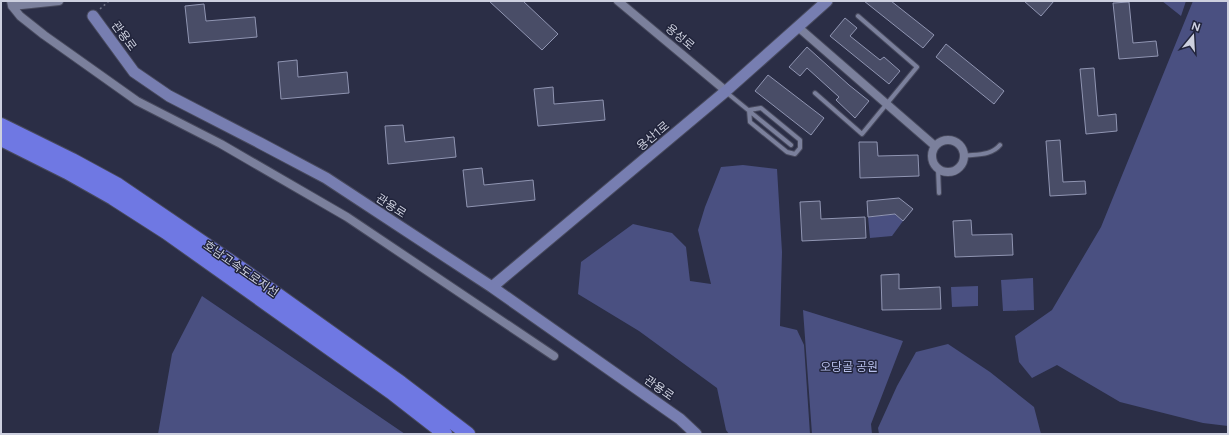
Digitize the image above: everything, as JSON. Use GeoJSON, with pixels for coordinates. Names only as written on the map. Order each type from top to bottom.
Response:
{"type":"FeatureCollection","features":[{"type":"Feature","properties":{"kind":"highway","name":"호남고속도로지선"},"geometry":{"type":"LineString","coordinates":[[1,125],[72,160],[118,185],[240,268],[388,373],[468,434]]}},
{"type":"Feature","properties":{"kind":"highway","name":"호남고속도로지선"},"geometry":{"type":"LineString","coordinates":[[1,139],[67,172],[113,198],[166,232],[391,392],[446,434]]}},
{"type":"Feature","properties":{"kind":"main road","name":"용산1로"},"geometry":{"type":"LineString","coordinates":[[492,288],[726,92],[827,1]]}},
{"type":"Feature","properties":{"kind":"main road","name":"관용로"},"geometry":{"type":"LineString","coordinates":[[93,16],[134,72],[169,96],[326,178],[492,288],[680,419],[696,434]]}},
{"type":"Feature","properties":{"kind":"street"},"geometry":{"type":"LineString","coordinates":[[12,4],[59,1]]}},
{"type":"Feature","properties":{"kind":"street","name":"용성로"},"geometry":{"type":"LineString","coordinates":[[618,1],[726,92]]}},
{"type":"Feature","properties":{"kind":"street"},"geometry":{"type":"LineString","coordinates":[[12,4],[20,16],[44,35],[137,101],[221,144],[347,217],[554,356]]}},
{"type":"Feature","properties":{"kind":"street"},"geometry":{"type":"LineString","coordinates":[[798,27],[935,146]]}},
{"type":"Feature","properties":{"kind":"street"},"geometry":{"type":"LineString","coordinates":[[944,141],[954,142],[958,145],[962,149],[963,156],[962,164],[954,171],[949,172],[938,170],[932,161],[935,146],[944,141]]}},
{"type":"Feature","properties":{"kind":"lane"},"geometry":{"type":"LineString","coordinates":[[815,93],[862,134],[917,67],[858,16]]}},
{"type":"Feature","properties":{"kind":"lane"},"geometry":{"type":"LineString","coordinates":[[726,92],[791,144]]}},
{"type":"Feature","properties":{"kind":"lane"},"geometry":{"type":"LineString","coordinates":[[761,108],[800,140],[800,148],[795,154],[787,152],[750,122],[749,110],[761,108]]}},
{"type":"Feature","properties":{"kind":"lane"},"geometry":{"type":"LineString","coordinates":[[963,156],[991,153],[1000,145]]}},
{"type":"Feature","properties":{"kind":"lane"},"geometry":{"type":"LineString","coordinates":[[938,170],[939,193]]}},
{"type":"Feature","properties":{"kind":"path"},"geometry":{"type":"LineString","coordinates":[[93,16],[109,1]]}},
{"type":"Feature","properties":{"kind":"green space"},"geometry":{"type":"Polygon","coordinates":[[[1162,1],[1186,1],[1181,16],[1162,1]]]}},
{"type":"Feature","properties":{"kind":"green space"},"geometry":{"type":"Polygon","coordinates":[[[1193,1],[1228,1],[1228,426],[1203,423],[1120,402],[1057,365],[1032,378],[1019,362],[1015,336],[1052,310],[1101,227],[1193,1]]]}},
{"type":"Feature","properties":{"kind":"green space"},"geometry":{"type":"Polygon","coordinates":[[[743,165],[777,169],[782,252],[780,326],[797,330],[804,345],[810,434],[729,434],[726,430],[717,388],[639,331],[578,294],[581,262],[633,224],[672,233],[686,247],[690,281],[711,284],[698,230],[705,207],[721,167],[743,165]]]}},
{"type":"Feature","properties":{"kind":"green space"},"geometry":{"type":"Polygon","coordinates":[[[895,214],[903,221],[892,236],[870,238],[868,217],[895,214]]]}},
{"type":"Feature","properties":{"kind":"green space"},"geometry":{"type":"Polygon","coordinates":[[[1033,278],[1034,310],[1003,311],[1001,280],[1033,278]]]}},
{"type":"Feature","properties":{"kind":"green space"},"geometry":{"type":"Polygon","coordinates":[[[978,286],[978,306],[952,307],[951,287],[978,286]]]}},
{"type":"Feature","properties":{"kind":"green space"},"geometry":{"type":"Polygon","coordinates":[[[202,296],[405,434],[158,434],[172,354],[202,296]]]}},
{"type":"Feature","properties":{"kind":"green space","name":"오당골 공원"},"geometry":{"type":"Polygon","coordinates":[[[803,310],[903,341],[871,424],[872,434],[812,434],[803,310]]]}},
{"type":"Feature","properties":{"kind":"green space"},"geometry":{"type":"Polygon","coordinates":[[[948,344],[990,372],[1034,407],[1041,434],[879,434],[878,428],[897,386],[916,352],[948,344]]]}},
{"type":"Feature","properties":{"kind":"building"},"geometry":{"type":"Polygon","coordinates":[[[489,1],[523,1],[558,34],[542,50],[489,1]]]}},
{"type":"Feature","properties":{"kind":"building"},"geometry":{"type":"Polygon","coordinates":[[[864,1],[891,1],[934,35],[923,48],[864,1]]]}},
{"type":"Feature","properties":{"kind":"building"},"geometry":{"type":"Polygon","coordinates":[[[1024,1],[1054,1],[1041,16],[1024,1]]]}},
{"type":"Feature","properties":{"kind":"building"},"geometry":{"type":"Polygon","coordinates":[[[1129,2],[1133,43],[1156,41],[1158,56],[1119,59],[1113,3],[1129,2]]]}},
{"type":"Feature","properties":{"kind":"building"},"geometry":{"type":"Polygon","coordinates":[[[204,4],[206,21],[255,17],[257,37],[189,43],[185,6],[204,4]]]}},
{"type":"Feature","properties":{"kind":"building"},"geometry":{"type":"Polygon","coordinates":[[[845,18],[857,28],[850,36],[880,60],[884,57],[900,71],[889,84],[830,36],[845,18]]]}},
{"type":"Feature","properties":{"kind":"building"},"geometry":{"type":"Polygon","coordinates":[[[946,44],[1004,91],[994,104],[936,57],[946,44]]]}},
{"type":"Feature","properties":{"kind":"building"},"geometry":{"type":"Polygon","coordinates":[[[807,47],[869,101],[855,118],[836,100],[839,97],[807,68],[800,76],[789,67],[807,47]]]}},
{"type":"Feature","properties":{"kind":"building"},"geometry":{"type":"Polygon","coordinates":[[[297,60],[298,77],[347,72],[349,93],[281,99],[278,62],[297,60]]]}},
{"type":"Feature","properties":{"kind":"building"},"geometry":{"type":"Polygon","coordinates":[[[1094,68],[1098,116],[1116,114],[1117,131],[1086,134],[1080,69],[1094,68]]]}},
{"type":"Feature","properties":{"kind":"building"},"geometry":{"type":"Polygon","coordinates":[[[768,75],[824,118],[811,135],[755,91],[768,75]]]}},
{"type":"Feature","properties":{"kind":"building"},"geometry":{"type":"Polygon","coordinates":[[[553,87],[554,104],[603,100],[605,120],[538,126],[534,89],[553,87]]]}},
{"type":"Feature","properties":{"kind":"building"},"geometry":{"type":"Polygon","coordinates":[[[403,125],[405,142],[454,137],[456,157],[388,164],[385,126],[403,125]]]}},
{"type":"Feature","properties":{"kind":"building"},"geometry":{"type":"Polygon","coordinates":[[[1060,140],[1063,182],[1085,181],[1086,194],[1050,196],[1046,141],[1060,140]]]}},
{"type":"Feature","properties":{"kind":"building"},"geometry":{"type":"Polygon","coordinates":[[[859,142],[877,142],[878,156],[918,155],[919,176],[860,178],[859,142]]]}},
{"type":"Feature","properties":{"kind":"building"},"geometry":{"type":"Polygon","coordinates":[[[482,168],[484,185],[533,180],[535,200],[467,207],[463,170],[482,168]]]}},
{"type":"Feature","properties":{"kind":"building"},"geometry":{"type":"Polygon","coordinates":[[[899,198],[913,209],[903,221],[895,214],[868,217],[867,201],[899,198]]]}},
{"type":"Feature","properties":{"kind":"building"},"geometry":{"type":"Polygon","coordinates":[[[820,201],[821,219],[865,217],[866,238],[802,241],[800,202],[820,201]]]}},
{"type":"Feature","properties":{"kind":"building"},"geometry":{"type":"Polygon","coordinates":[[[971,220],[972,235],[1012,234],[1013,255],[955,257],[953,221],[971,220]]]}},
{"type":"Feature","properties":{"kind":"building"},"geometry":{"type":"Polygon","coordinates":[[[899,274],[899,289],[940,287],[941,309],[882,310],[881,275],[899,274]]]}}]}
